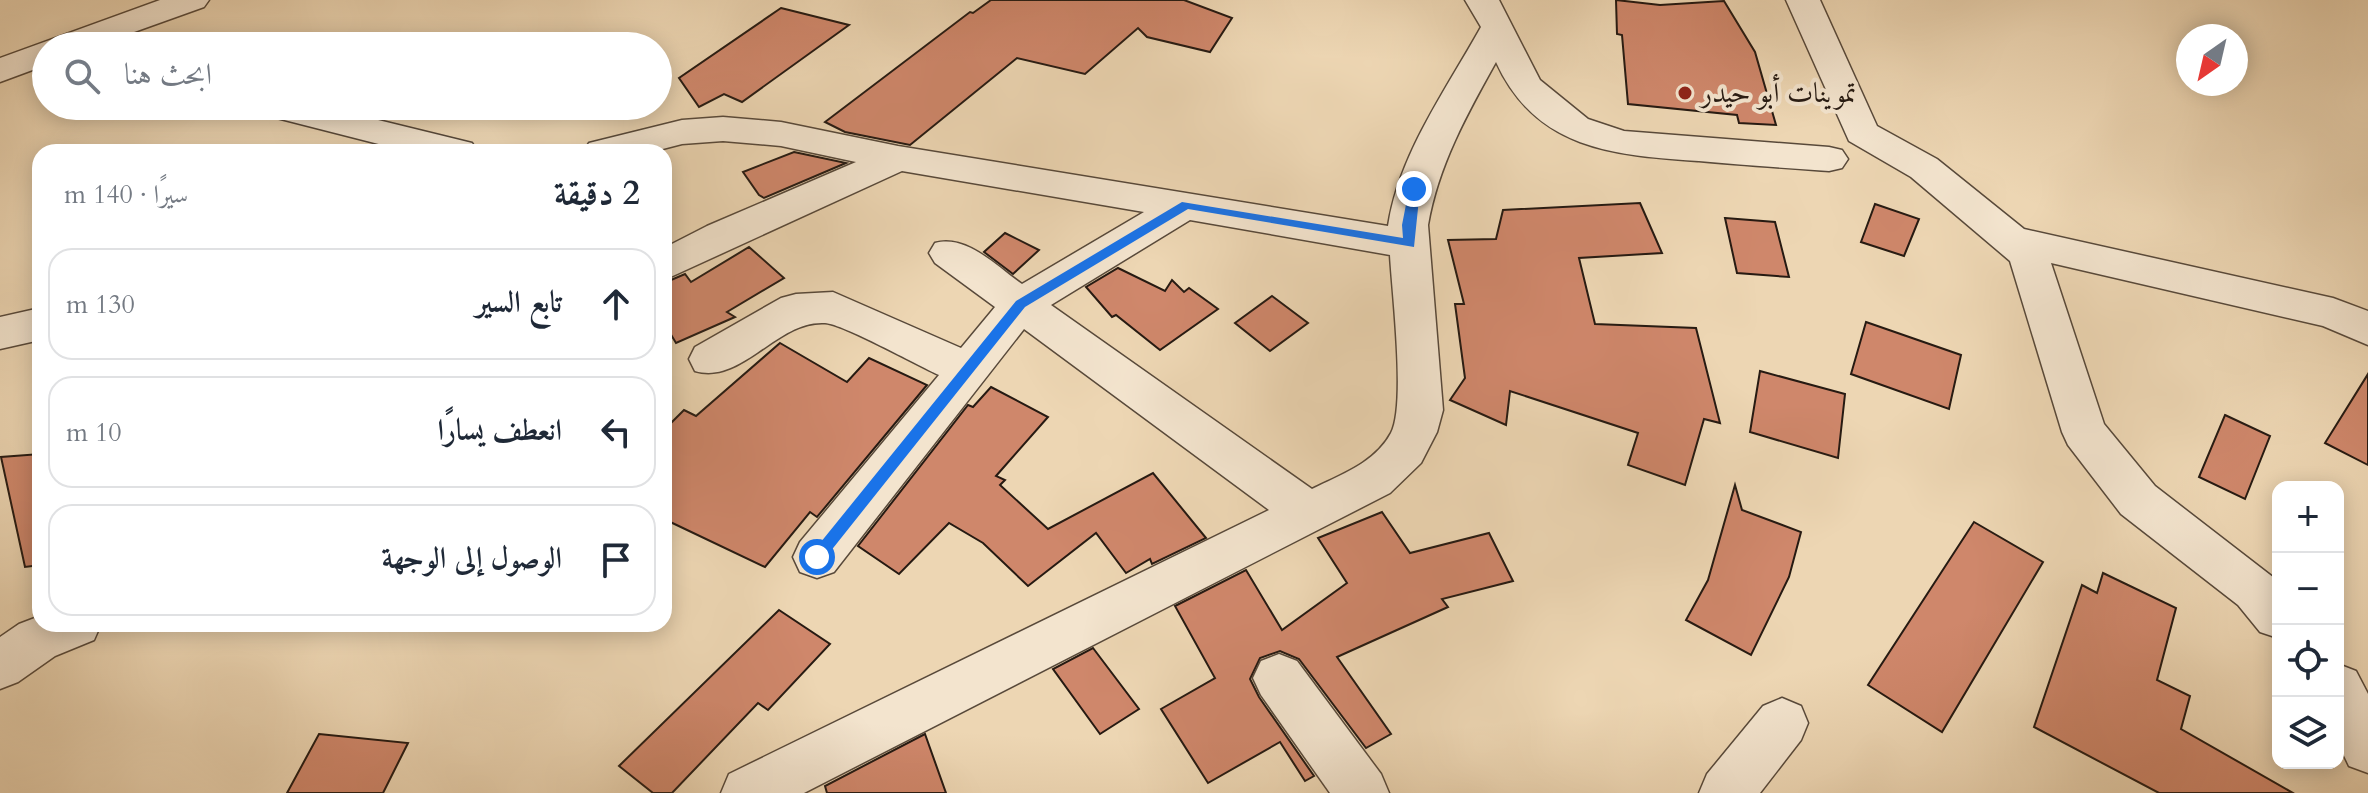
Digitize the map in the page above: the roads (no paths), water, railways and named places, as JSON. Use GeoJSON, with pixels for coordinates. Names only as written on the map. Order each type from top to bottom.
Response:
{"type":"FeatureCollection","features":[{"type":"Feature","properties":{"kind":"street"},"geometry":{"type":"LineString","coordinates":[[102,32],[192,0]]}},
{"type":"Feature","properties":{"kind":"street"},"geometry":{"type":"LineString","coordinates":[[1803,0],[1862,133],[1924,168],[2028,254],[2084,432],[2138,500],[2255,590],[2272,609]]}},
{"type":"Feature","properties":{"kind":"street"},"geometry":{"type":"LineString","coordinates":[[1490,13],[1525,86],[1575,127],[1620,143],[1829,159]]}},
{"type":"Feature","properties":{"kind":"street"},"geometry":{"type":"LineString","coordinates":[[748,793],[1374,480],[1393,466],[1417,430],[1421,410],[1408,225],[1414,189],[1490,13]]}},
{"type":"Feature","properties":{"kind":"street"},"geometry":{"type":"LineString","coordinates":[[0,45],[32,49]]}},
{"type":"Feature","properties":{"kind":"street"},"geometry":{"type":"LineString","coordinates":[[0,71],[32,57]]}},
{"type":"Feature","properties":{"kind":"street"},"geometry":{"type":"LineString","coordinates":[[330,120],[427,144]]}},
{"type":"Feature","properties":{"kind":"street"},"geometry":{"type":"LineString","coordinates":[[634,144],[682,132],[723,129],[781,134],[898,158],[1410,244]]}},
{"type":"Feature","properties":{"kind":"street"},"geometry":{"type":"LineString","coordinates":[[672,262],[721,236],[898,158]]}},
{"type":"Feature","properties":{"kind":"street"},"geometry":{"type":"LineString","coordinates":[[817,557],[1021,304],[1186,205]]}},
{"type":"Feature","properties":{"kind":"street"},"geometry":{"type":"LineString","coordinates":[[2011,240],[2333,313],[2368,329]]}},
{"type":"Feature","properties":{"kind":"street"},"geometry":{"type":"LineString","coordinates":[[949,253],[1308,512]]}},
{"type":"Feature","properties":{"kind":"street"},"geometry":{"type":"LineString","coordinates":[[710,359],[796,309],[833,307],[968,370]]}},
{"type":"Feature","properties":{"kind":"street"},"geometry":{"type":"LineString","coordinates":[[0,333],[32,326]]}},
{"type":"Feature","properties":{"kind":"street"},"geometry":{"type":"LineString","coordinates":[[0,666],[37,640],[56,632]]}},
{"type":"Feature","properties":{"kind":"street"},"geometry":{"type":"LineString","coordinates":[[1279,678],[1362,793]]}},
{"type":"Feature","properties":{"kind":"street"},"geometry":{"type":"LineString","coordinates":[[2342,697],[2368,748]]}},
{"type":"Feature","properties":{"kind":"street"},"geometry":{"type":"LineString","coordinates":[[1726,793],[1782,723]]}},
{"type":"Feature","properties":{"kind":"place","name":"تموينات أبو حيدر"},"geometry":{"type":"Point","coordinates":[1685,93]}}]}
